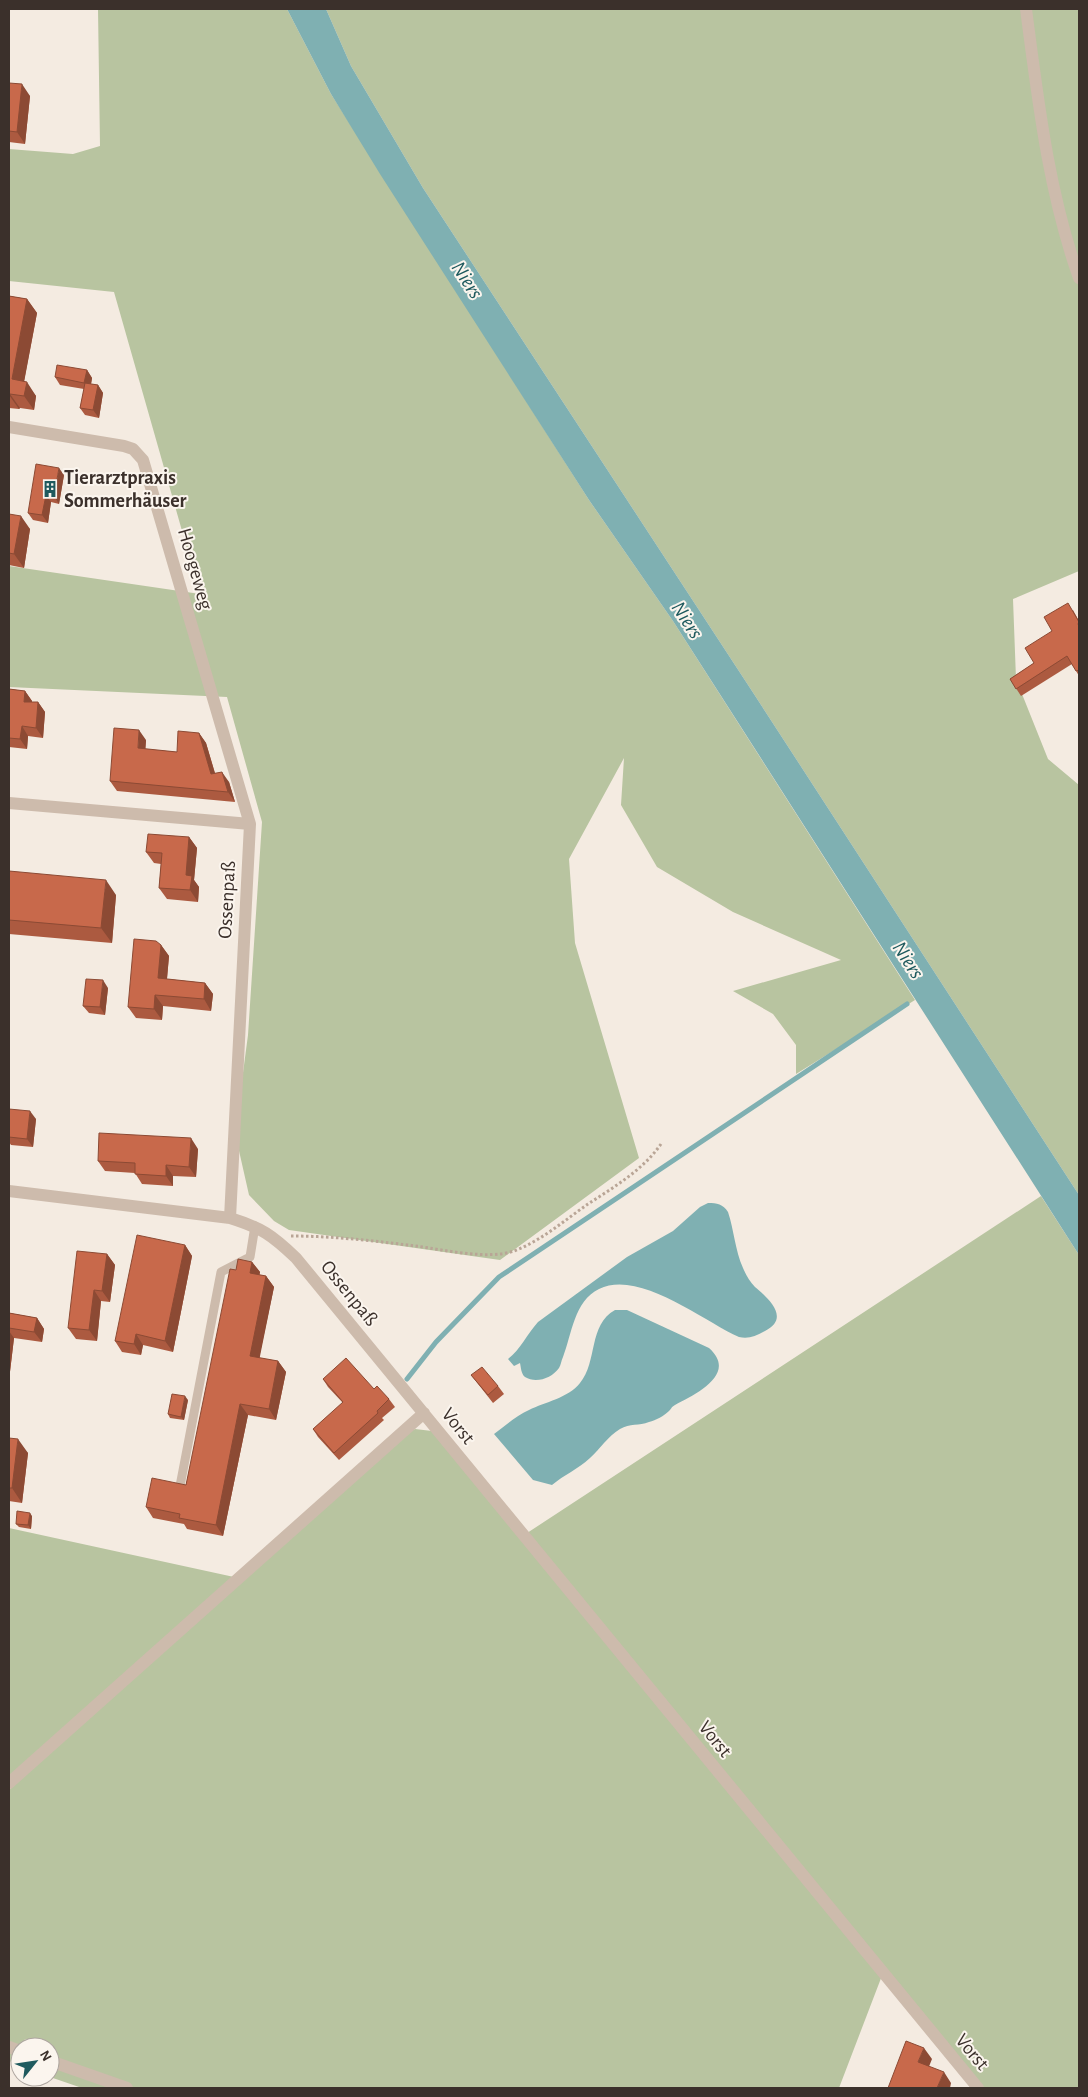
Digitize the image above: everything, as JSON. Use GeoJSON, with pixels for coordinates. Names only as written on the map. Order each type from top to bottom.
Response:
{"type":"FeatureCollection","features":[{"type":"Feature","properties":{"kind":"street"},"geometry":{"type":"LineString","coordinates":[[1026,9],[1046,153],[1066,240],[1079,278]]}},
{"type":"Feature","properties":{"kind":"street","name":"Hoogeweg"},"geometry":{"type":"LineString","coordinates":[[9,427],[124,446],[133,450],[143,460],[250,824]]}},
{"type":"Feature","properties":{"kind":"street"},"geometry":{"type":"LineString","coordinates":[[9,803],[250,824]]}},
{"type":"Feature","properties":{"kind":"street","name":"Ossenpaß"},"geometry":{"type":"LineString","coordinates":[[230,1218],[250,824]]}},
{"type":"Feature","properties":{"kind":"street","name":"Ossenpaß"},"geometry":{"type":"LineString","coordinates":[[9,1191],[230,1218],[255,1226],[272,1236],[296,1258],[424,1414]]}},
{"type":"Feature","properties":{"kind":"street"},"geometry":{"type":"LineString","coordinates":[[9,1784],[424,1414]]}},
{"type":"Feature","properties":{"kind":"street","name":"Vorst"},"geometry":{"type":"LineString","coordinates":[[424,1414],[978,2088]]}},
{"type":"Feature","properties":{"kind":"street"},"geometry":{"type":"LineString","coordinates":[[60,2065],[127,2088]]}},
{"type":"Feature","properties":{"kind":"lane"},"geometry":{"type":"LineString","coordinates":[[180,1486],[221,1272],[250,1257],[255,1226]]}},
{"type":"Feature","properties":{"kind":"path"},"geometry":{"type":"LineString","coordinates":[[272,1236],[299,1236],[392,1243],[476,1254],[505,1253],[526,1246],[611,1189],[640,1167],[653,1155],[660,1144]]}},
{"type":"Feature","properties":{"kind":"green space"},"geometry":{"type":"Polygon","coordinates":[[[98,9],[287,9],[331,94],[589,500],[673,621],[915,1000],[796,1074],[796,1045],[773,1014],[733,991],[841,960],[733,912],[657,867],[621,805],[624,758],[569,859],[575,943],[639,1158],[500,1260],[289,1230],[274,1221],[249,1195],[235,1133],[248,1035],[262,822],[227,697],[9,687],[9,566],[200,594],[114,292],[9,281],[9,149],[73,154],[100,146],[98,9]]]}},
{"type":"Feature","properties":{"kind":"green space"},"geometry":{"type":"Polygon","coordinates":[[[326,9],[1079,9],[1079,571],[1013,599],[1016,679],[1048,759],[1079,785],[1079,1195],[423,188],[351,66],[326,9]]]}},
{"type":"Feature","properties":{"kind":"green space"},"geometry":{"type":"Polygon","coordinates":[[[1041,1196],[1079,1255],[1079,2088],[978,2088],[883,1973],[839,2088],[82,2088],[60,2080],[60,2037],[10,2037],[9,2061],[9,1790],[408,1433],[415,1429],[432,1431],[521,1537],[1041,1196]]]}},
{"type":"Feature","properties":{"kind":"green space"},"geometry":{"type":"Polygon","coordinates":[[[9,1528],[234,1577],[9,1778],[9,1528]]]}},
{"type":"Feature","properties":{"kind":"water","name":"Niers"},"geometry":{"type":"Polygon","coordinates":[[[287,9],[326,9],[351,66],[423,188],[1079,1195],[1079,1255],[673,621],[589,500],[380,174],[331,94],[287,9]]]}},
{"type":"Feature","properties":{"kind":"water"},"geometry":{"type":"Polygon","coordinates":[[[708,1203],[720,1205],[728,1212],[744,1271],[751,1283],[775,1308],[777,1314],[773,1326],[755,1336],[739,1337],[651,1291],[633,1286],[615,1285],[599,1289],[584,1301],[575,1319],[560,1367],[552,1375],[539,1380],[529,1379],[523,1374],[520,1363],[514,1366],[508,1359],[517,1351],[538,1322],[627,1257],[673,1231],[700,1207],[708,1203]]]}},
{"type":"Feature","properties":{"kind":"water"},"geometry":{"type":"Polygon","coordinates":[[[615,1310],[627,1310],[709,1348],[717,1357],[719,1366],[717,1375],[703,1389],[673,1406],[660,1418],[620,1429],[585,1462],[552,1485],[533,1480],[494,1434],[524,1412],[563,1396],[580,1383],[586,1374],[601,1325],[606,1317],[615,1310]]]}},
{"type":"Feature","properties":{"kind":"building"},"geometry":{"type":"Polygon","coordinates":[[[9,83],[22,84],[17,132],[9,131],[9,83]]]}},
{"type":"Feature","properties":{"kind":"building"},"geometry":{"type":"Polygon","coordinates":[[[9,296],[27,299],[12,379],[27,382],[24,396],[9,395],[9,296]]]}},
{"type":"Feature","properties":{"kind":"building"},"geometry":{"type":"Polygon","coordinates":[[[57,365],[87,370],[84,383],[55,377],[57,365]]]}},
{"type":"Feature","properties":{"kind":"building"},"geometry":{"type":"Polygon","coordinates":[[[85,383],[98,385],[93,410],[80,408],[85,383]]]}},
{"type":"Feature","properties":{"kind":"building"},"geometry":{"type":"Polygon","coordinates":[[[36,464],[59,468],[54,496],[46,495],[42,515],[28,513],[36,464]]]}},
{"type":"Feature","properties":{"kind":"building"},"geometry":{"type":"Polygon","coordinates":[[[9,514],[21,516],[14,554],[9,553],[9,514]]]}},
{"type":"Feature","properties":{"kind":"building"},"geometry":{"type":"Polygon","coordinates":[[[1068,603],[1079,622],[1079,670],[1076,671],[1067,656],[1016,689],[1010,679],[1034,663],[1025,648],[1052,631],[1044,617],[1068,603]]]}},
{"type":"Feature","properties":{"kind":"building"},"geometry":{"type":"Polygon","coordinates":[[[9,689],[25,691],[24,702],[38,702],[36,728],[22,726],[20,739],[9,738],[9,689]]]}},
{"type":"Feature","properties":{"kind":"building"},"geometry":{"type":"Polygon","coordinates":[[[114,728],[139,730],[138,748],[177,752],[178,731],[199,733],[211,774],[222,772],[228,792],[110,781],[114,728]]]}},
{"type":"Feature","properties":{"kind":"building"},"geometry":{"type":"Polygon","coordinates":[[[148,834],[189,837],[186,875],[192,876],[190,890],[159,888],[162,853],[146,852],[148,834]]]}},
{"type":"Feature","properties":{"kind":"building"},"geometry":{"type":"Polygon","coordinates":[[[9,871],[106,880],[101,928],[9,920],[9,871]]]}},
{"type":"Feature","properties":{"kind":"building"},"geometry":{"type":"Polygon","coordinates":[[[134,939],[156,941],[161,945],[158,978],[205,983],[204,999],[155,995],[154,1009],[128,1007],[134,939]]]}},
{"type":"Feature","properties":{"kind":"building"},"geometry":{"type":"Polygon","coordinates":[[[86,979],[103,980],[100,1007],[83,1006],[86,979]]]}},
{"type":"Feature","properties":{"kind":"building"},"geometry":{"type":"Polygon","coordinates":[[[9,1109],[30,1111],[27,1139],[9,1137],[9,1109]]]}},
{"type":"Feature","properties":{"kind":"building"},"geometry":{"type":"Polygon","coordinates":[[[99,1133],[191,1138],[189,1167],[166,1165],[166,1176],[135,1174],[135,1163],[98,1161],[99,1133]]]}},
{"type":"Feature","properties":{"kind":"building"},"geometry":{"type":"Polygon","coordinates":[[[137,1235],[185,1245],[165,1341],[136,1334],[134,1344],[115,1341],[137,1235]]]}},
{"type":"Feature","properties":{"kind":"building"},"geometry":{"type":"Polygon","coordinates":[[[77,1251],[107,1254],[102,1291],[94,1290],[89,1330],[68,1328],[77,1251]]]}},
{"type":"Feature","properties":{"kind":"building"},"geometry":{"type":"Polygon","coordinates":[[[238,1259],[252,1262],[250,1273],[266,1276],[250,1356],[278,1361],[269,1409],[240,1404],[216,1525],[179,1518],[180,1514],[146,1507],[152,1478],[186,1485],[230,1269],[236,1270],[238,1259]]]}},
{"type":"Feature","properties":{"kind":"building"},"geometry":{"type":"Polygon","coordinates":[[[9,1313],[37,1318],[34,1332],[9,1328],[9,1313]]]}},
{"type":"Feature","properties":{"kind":"building"},"geometry":{"type":"Polygon","coordinates":[[[346,1358],[374,1389],[377,1386],[389,1399],[377,1411],[378,1413],[334,1453],[313,1429],[343,1402],[323,1379],[346,1358]]]}},
{"type":"Feature","properties":{"kind":"building"},"geometry":{"type":"Polygon","coordinates":[[[482,1367],[498,1386],[488,1395],[471,1375],[482,1367]]]}},
{"type":"Feature","properties":{"kind":"building"},"geometry":{"type":"Polygon","coordinates":[[[172,1394],[185,1396],[181,1417],[168,1414],[172,1394]]]}},
{"type":"Feature","properties":{"kind":"building"},"geometry":{"type":"Polygon","coordinates":[[[9,1438],[18,1439],[12,1488],[9,1488],[9,1438]]]}},
{"type":"Feature","properties":{"kind":"building"},"geometry":{"type":"Polygon","coordinates":[[[17,1511],[30,1513],[28,1525],[16,1524],[17,1511]]]}},
{"type":"Feature","properties":{"kind":"building"},"geometry":{"type":"Polygon","coordinates":[[[906,2041],[924,2048],[918,2062],[944,2072],[937,2088],[888,2088],[906,2041]]]}},
{"type":"Feature","properties":{"kind":"waterway"},"geometry":{"type":"LineString","coordinates":[[407,1379],[436,1342],[499,1277],[907,1004]]}},
{"type":"Feature","properties":{"kind":"place","name":"Tierarztpraxis Sommerhäuser"},"geometry":{"type":"Point","coordinates":[50,489]}}]}
